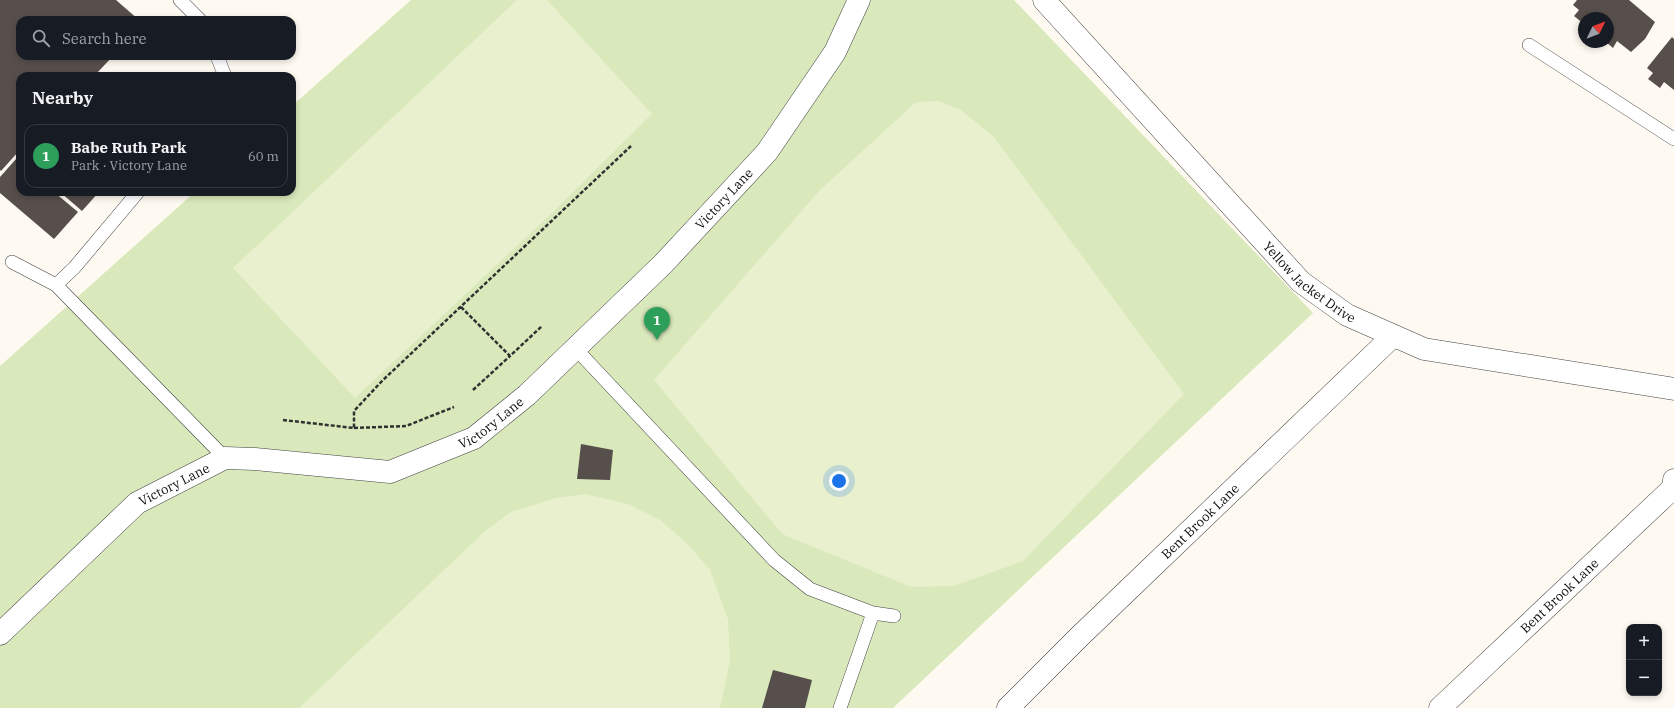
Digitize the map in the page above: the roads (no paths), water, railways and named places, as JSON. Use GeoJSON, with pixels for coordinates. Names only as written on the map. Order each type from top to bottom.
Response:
{"type":"FeatureCollection","features":[{"type":"Feature","properties":{"kind":"street","name":"Victory Lane"},"geometry":{"type":"LineString","coordinates":[[0,634],[137,503],[225,458],[255,459],[390,472],[474,438],[528,395],[576,349],[663,264],[767,152],[835,52],[860,0]]}},
{"type":"Feature","properties":{"kind":"street","name":"Yellow Jacket Drive"},"geometry":{"type":"LineString","coordinates":[[1044,0],[1302,282],[1347,315],[1424,349],[1674,389]]}},
{"type":"Feature","properties":{"kind":"street","name":"Bent Brook Lane"},"geometry":{"type":"LineString","coordinates":[[1008,708],[1079,637],[1393,336]]}},
{"type":"Feature","properties":{"kind":"street","name":"Bent Brook Lane"},"geometry":{"type":"LineString","coordinates":[[1440,708],[1673,488],[1674,480]]}},
{"type":"Feature","properties":{"kind":"lane"},"geometry":{"type":"LineString","coordinates":[[180,0],[196,16]]}},
{"type":"Feature","properties":{"kind":"lane"},"geometry":{"type":"LineString","coordinates":[[1529,45],[1674,139]]}},
{"type":"Feature","properties":{"kind":"lane"},"geometry":{"type":"LineString","coordinates":[[219,60],[223,72]]}},
{"type":"Feature","properties":{"kind":"lane"},"geometry":{"type":"LineString","coordinates":[[56,285],[74,268],[135,196]]}},
{"type":"Feature","properties":{"kind":"lane"},"geometry":{"type":"LineString","coordinates":[[12,262],[56,285],[225,458]]}},
{"type":"Feature","properties":{"kind":"lane"},"geometry":{"type":"LineString","coordinates":[[576,349],[774,560],[810,589],[873,613],[894,616]]}},
{"type":"Feature","properties":{"kind":"lane"},"geometry":{"type":"LineString","coordinates":[[840,708],[873,613]]}},
{"type":"Feature","properties":{"kind":"place","name":"Babe Ruth Park"},"geometry":{"type":"Point","coordinates":[657,340]}}]}
